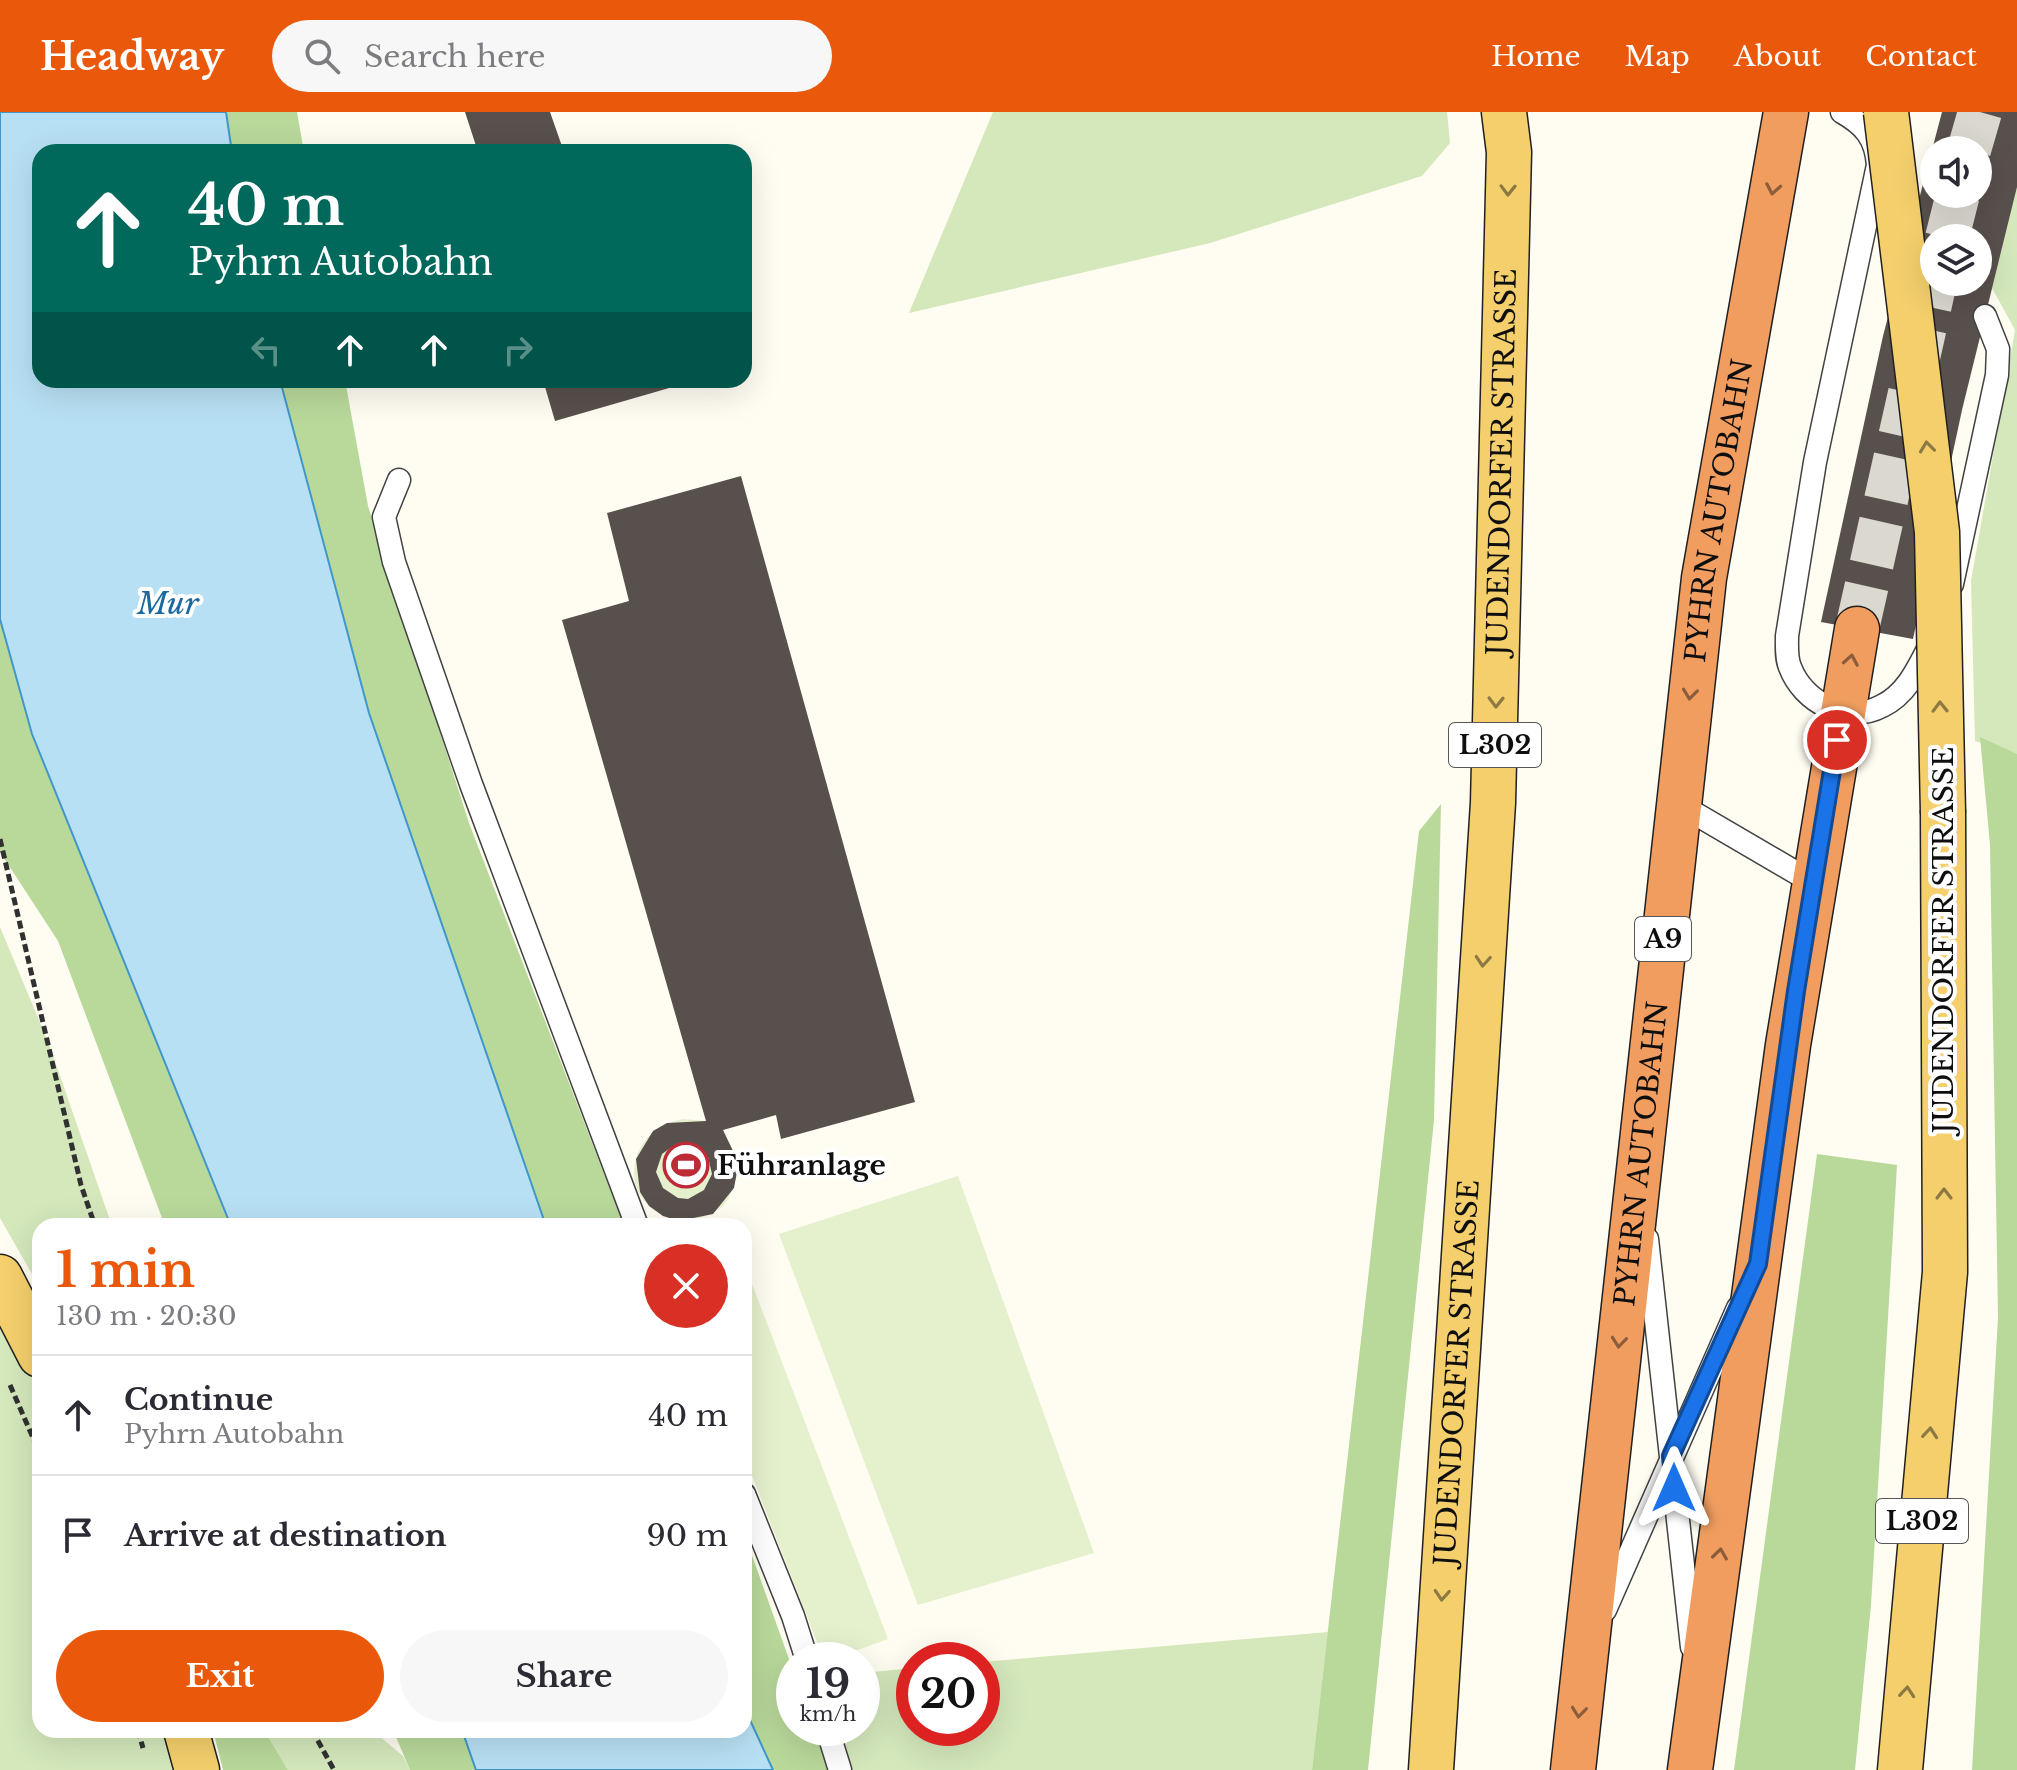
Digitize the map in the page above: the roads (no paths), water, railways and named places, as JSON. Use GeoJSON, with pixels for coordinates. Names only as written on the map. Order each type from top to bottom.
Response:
{"type":"FeatureCollection","features":[{"type":"Feature","properties":{"kind":"highway","name":"PYHRN AUTOBAHN"},"geometry":{"type":"LineString","coordinates":[[1573,1770],[1704,578],[1786,112]]}},
{"type":"Feature","properties":{"kind":"highway"},"geometry":{"type":"LineString","coordinates":[[1690,1770],[1812,882],[1857,629]]}},
{"type":"Feature","properties":{"kind":"main road","name":"JUDENDORFER STRASSE"},"geometry":{"type":"LineString","coordinates":[[1431,1770],[1493,803],[1509,152],[1504,112]]}},
{"type":"Feature","properties":{"kind":"main road","name":"JUDENDORFER STRASSE"},"geometry":{"type":"LineString","coordinates":[[1886,112],[1937,532],[1943,813],[1945,1272],[1900,1770]]}},
{"type":"Feature","properties":{"kind":"main road"},"geometry":{"type":"LineString","coordinates":[[0,1277],[23,1365]]}},
{"type":"Feature","properties":{"kind":"main road"},"geometry":{"type":"LineString","coordinates":[[188,1738],[197,1770]]}},
{"type":"Feature","properties":{"kind":"lane"},"geometry":{"type":"LineString","coordinates":[[1842,112],[1869,132],[1876,147],[1878,165],[1815,462],[1787,636],[1788,664],[1798,686],[1816,702],[1842,712],[1866,712],[1882,707],[1898,695],[1913,677],[1947,603],[1966,532],[1997,375],[1998,349],[1985,316]]}},
{"type":"Feature","properties":{"kind":"lane"},"geometry":{"type":"LineString","coordinates":[[399,480],[384,517],[394,562],[488,829],[634,1218]]}},
{"type":"Feature","properties":{"kind":"lane"},"geometry":{"type":"LineString","coordinates":[[1677,803],[1812,882]]}},
{"type":"Feature","properties":{"kind":"lane"},"geometry":{"type":"LineString","coordinates":[[1639,1168],[1699,1707]]}},
{"type":"Feature","properties":{"kind":"lane"},"geometry":{"type":"LineString","coordinates":[[1585,1655],[1758,1264]]}},
{"type":"Feature","properties":{"kind":"lane"},"geometry":{"type":"LineString","coordinates":[[752,1514],[801,1642]]}},
{"type":"Feature","properties":{"kind":"lane"},"geometry":{"type":"LineString","coordinates":[[833,1746],[840,1770]]}},
{"type":"Feature","properties":{"kind":"water","name":"Mur"},"geometry":{"type":"Polygon","coordinates":[[[0,112],[226,112],[231,144],[32,144],[32,388],[282,388],[369,713],[543,1218],[228,1218],[32,734],[0,619],[0,112]]]}},
{"type":"Feature","properties":{"kind":"water"},"geometry":{"type":"Polygon","coordinates":[[[752,1724],[773,1770],[476,1770],[465,1738],[752,1738],[752,1724]]]}},
{"type":"Feature","properties":{"kind":"tunnel"},"geometry":{"type":"LineString","coordinates":[[1973,136],[1980,112]]}},
{"type":"Feature","properties":{"kind":"tunnel"},"geometry":{"type":"LineString","coordinates":[[1950,224],[1954,208]]}},
{"type":"Feature","properties":{"kind":"tunnel"},"geometry":{"type":"LineString","coordinates":[[1857,629],[1932,296]]}},
{"type":"Feature","properties":{"kind":"place","name":"Führanlage"},"geometry":{"type":"Point","coordinates":[686,1165]}}]}
